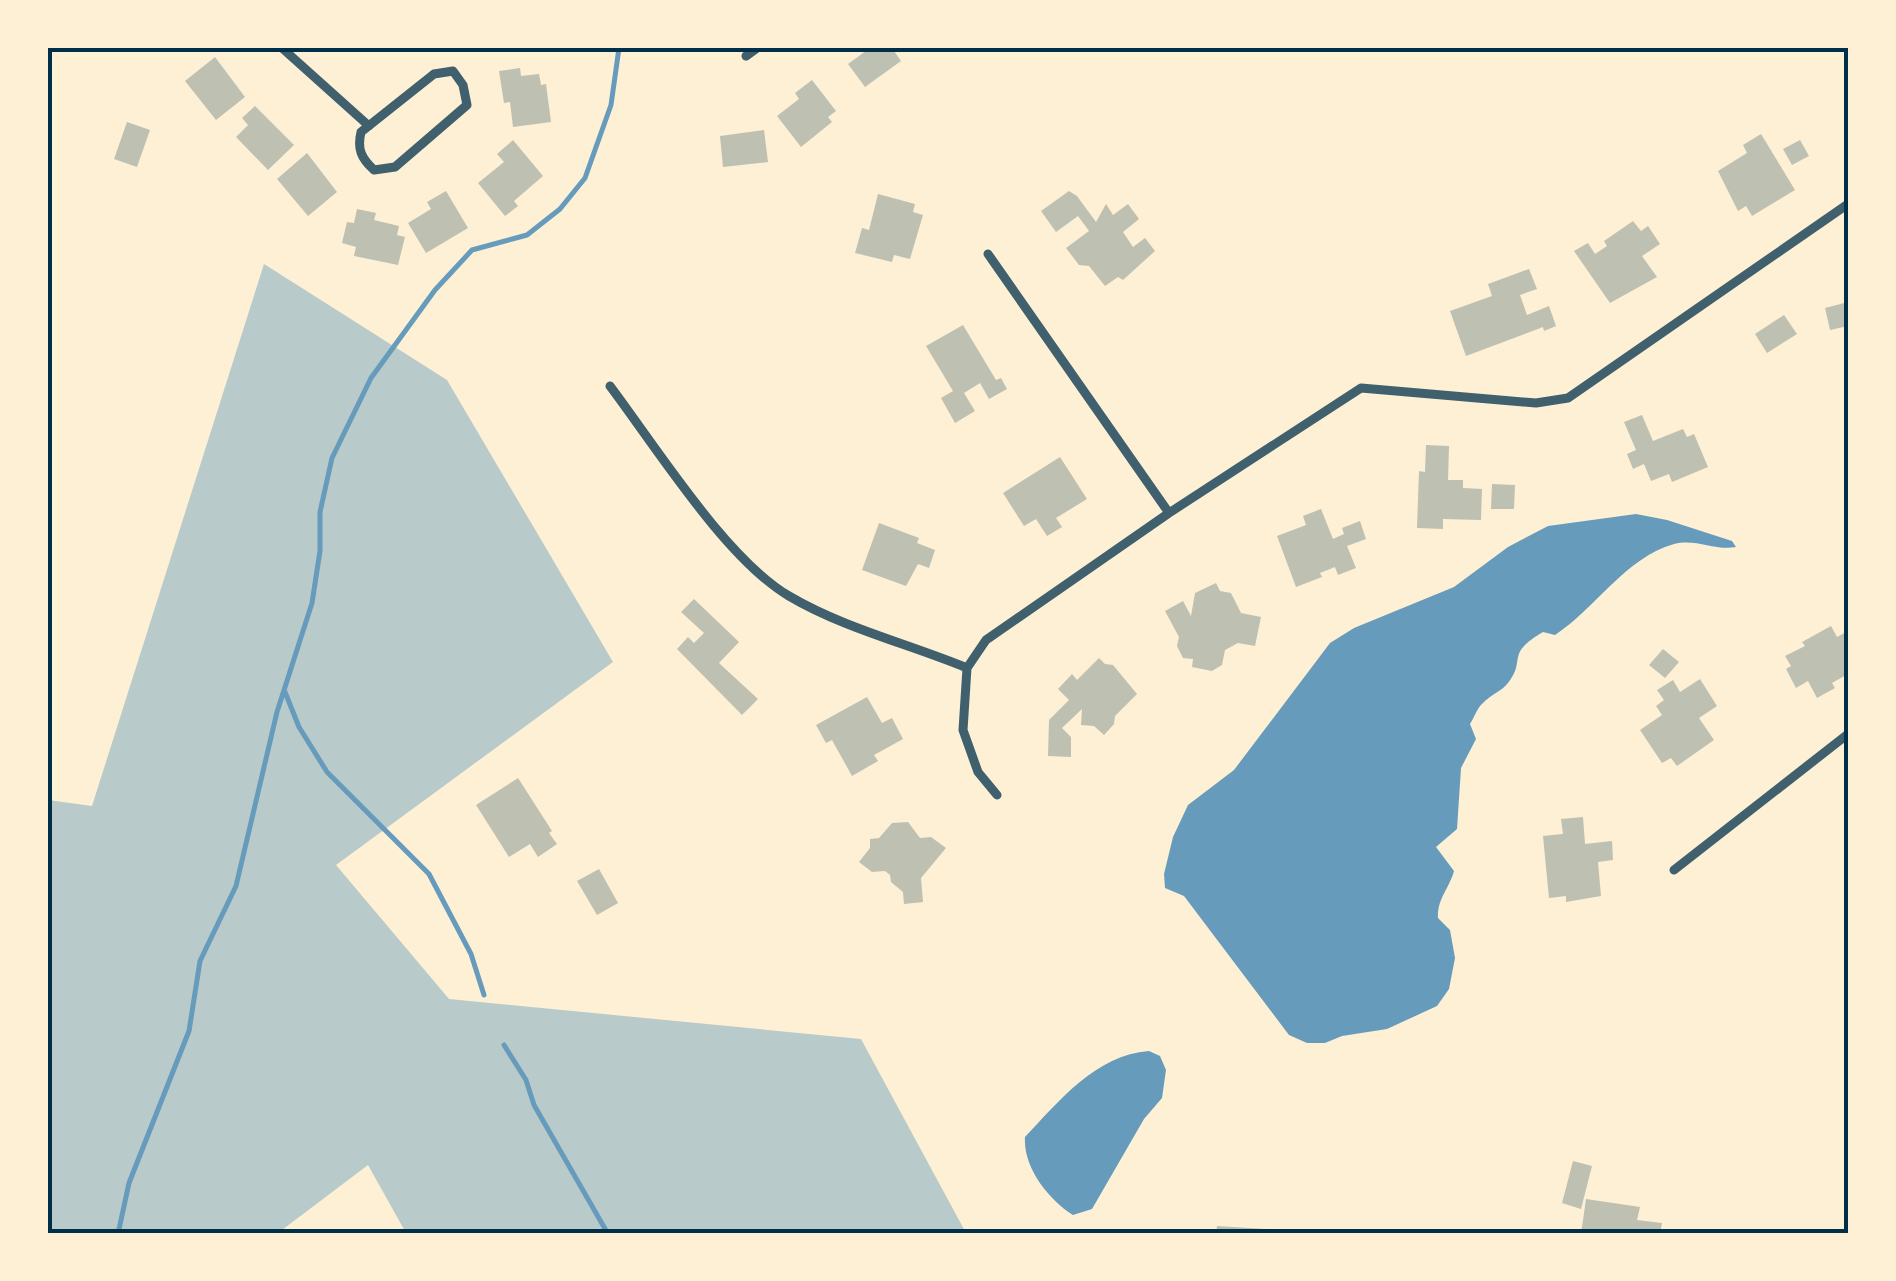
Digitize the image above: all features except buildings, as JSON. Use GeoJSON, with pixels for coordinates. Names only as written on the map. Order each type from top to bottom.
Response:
{"type":"FeatureCollection","features":[{"type":"Feature","properties":{"kind":"street"},"geometry":{"type":"LineString","coordinates":[[282,48],[369,126]]}},
{"type":"Feature","properties":{"kind":"street"},"geometry":{"type":"LineString","coordinates":[[746,56],[757,48]]}},
{"type":"Feature","properties":{"kind":"street"},"geometry":{"type":"LineString","coordinates":[[454,71],[463,85],[467,105],[395,167],[374,170],[363,161],[358,145],[362,132],[369,126],[434,74],[454,71]]}},
{"type":"Feature","properties":{"kind":"street"},"geometry":{"type":"LineString","coordinates":[[996,795],[978,772],[963,730],[967,668],[986,640],[1169,512],[1361,388],[1536,403],[1568,398],[1848,204]]}},
{"type":"Feature","properties":{"kind":"street"},"geometry":{"type":"LineString","coordinates":[[988,254],[1169,512]]}},
{"type":"Feature","properties":{"kind":"street"},"geometry":{"type":"LineString","coordinates":[[610,386],[718,530],[755,570],[789,596],[967,668]]}},
{"type":"Feature","properties":{"kind":"street"},"geometry":{"type":"LineString","coordinates":[[1674,870],[1848,734]]}},
{"type":"Feature","properties":{"kind":"shaded area"},"geometry":{"type":"Polygon","coordinates":[[[264,264],[447,380],[613,662],[336,865],[449,999],[861,1039],[966,1233],[406,1233],[368,1165],[278,1233],[48,1233],[48,800],[92,806],[264,264]]]}},
{"type":"Feature","properties":{"kind":"water"},"geometry":{"type":"Polygon","coordinates":[[[1636,514],[1732,541],[1736,547],[1674,544],[1640,560],[1570,624],[1555,635],[1543,632],[1524,646],[1508,683],[1479,708],[1470,724],[1476,739],[1461,768],[1457,829],[1436,847],[1454,871],[1438,911],[1438,918],[1450,930],[1455,958],[1449,989],[1437,1006],[1387,1029],[1342,1036],[1325,1043],[1307,1043],[1289,1035],[1184,896],[1165,888],[1164,874],[1173,837],[1188,805],[1234,770],[1330,643],[1354,628],[1454,587],[1508,547],[1548,526],[1636,514]]]}},
{"type":"Feature","properties":{"kind":"water"},"geometry":{"type":"Polygon","coordinates":[[[1149,1051],[1160,1056],[1166,1070],[1162,1098],[1144,1119],[1092,1209],[1073,1215],[1039,1181],[1028,1160],[1025,1137],[1095,1070],[1130,1054],[1149,1051]]]}},
{"type":"Feature","properties":{"kind":"waterway"},"geometry":{"type":"LineString","coordinates":[[118,1234],[129,1183],[189,1031],[200,961],[236,886],[277,712],[312,603],[320,551],[320,512],[332,458],[371,378],[435,290],[472,250],[527,235],[560,209],[585,178],[611,105],[619,48]]}},
{"type":"Feature","properties":{"kind":"waterway"},"geometry":{"type":"LineString","coordinates":[[285,692],[299,727],[327,772],[429,874],[471,954],[484,995]]}},
{"type":"Feature","properties":{"kind":"waterway"},"geometry":{"type":"LineString","coordinates":[[504,1045],[608,1234]]}}]}
